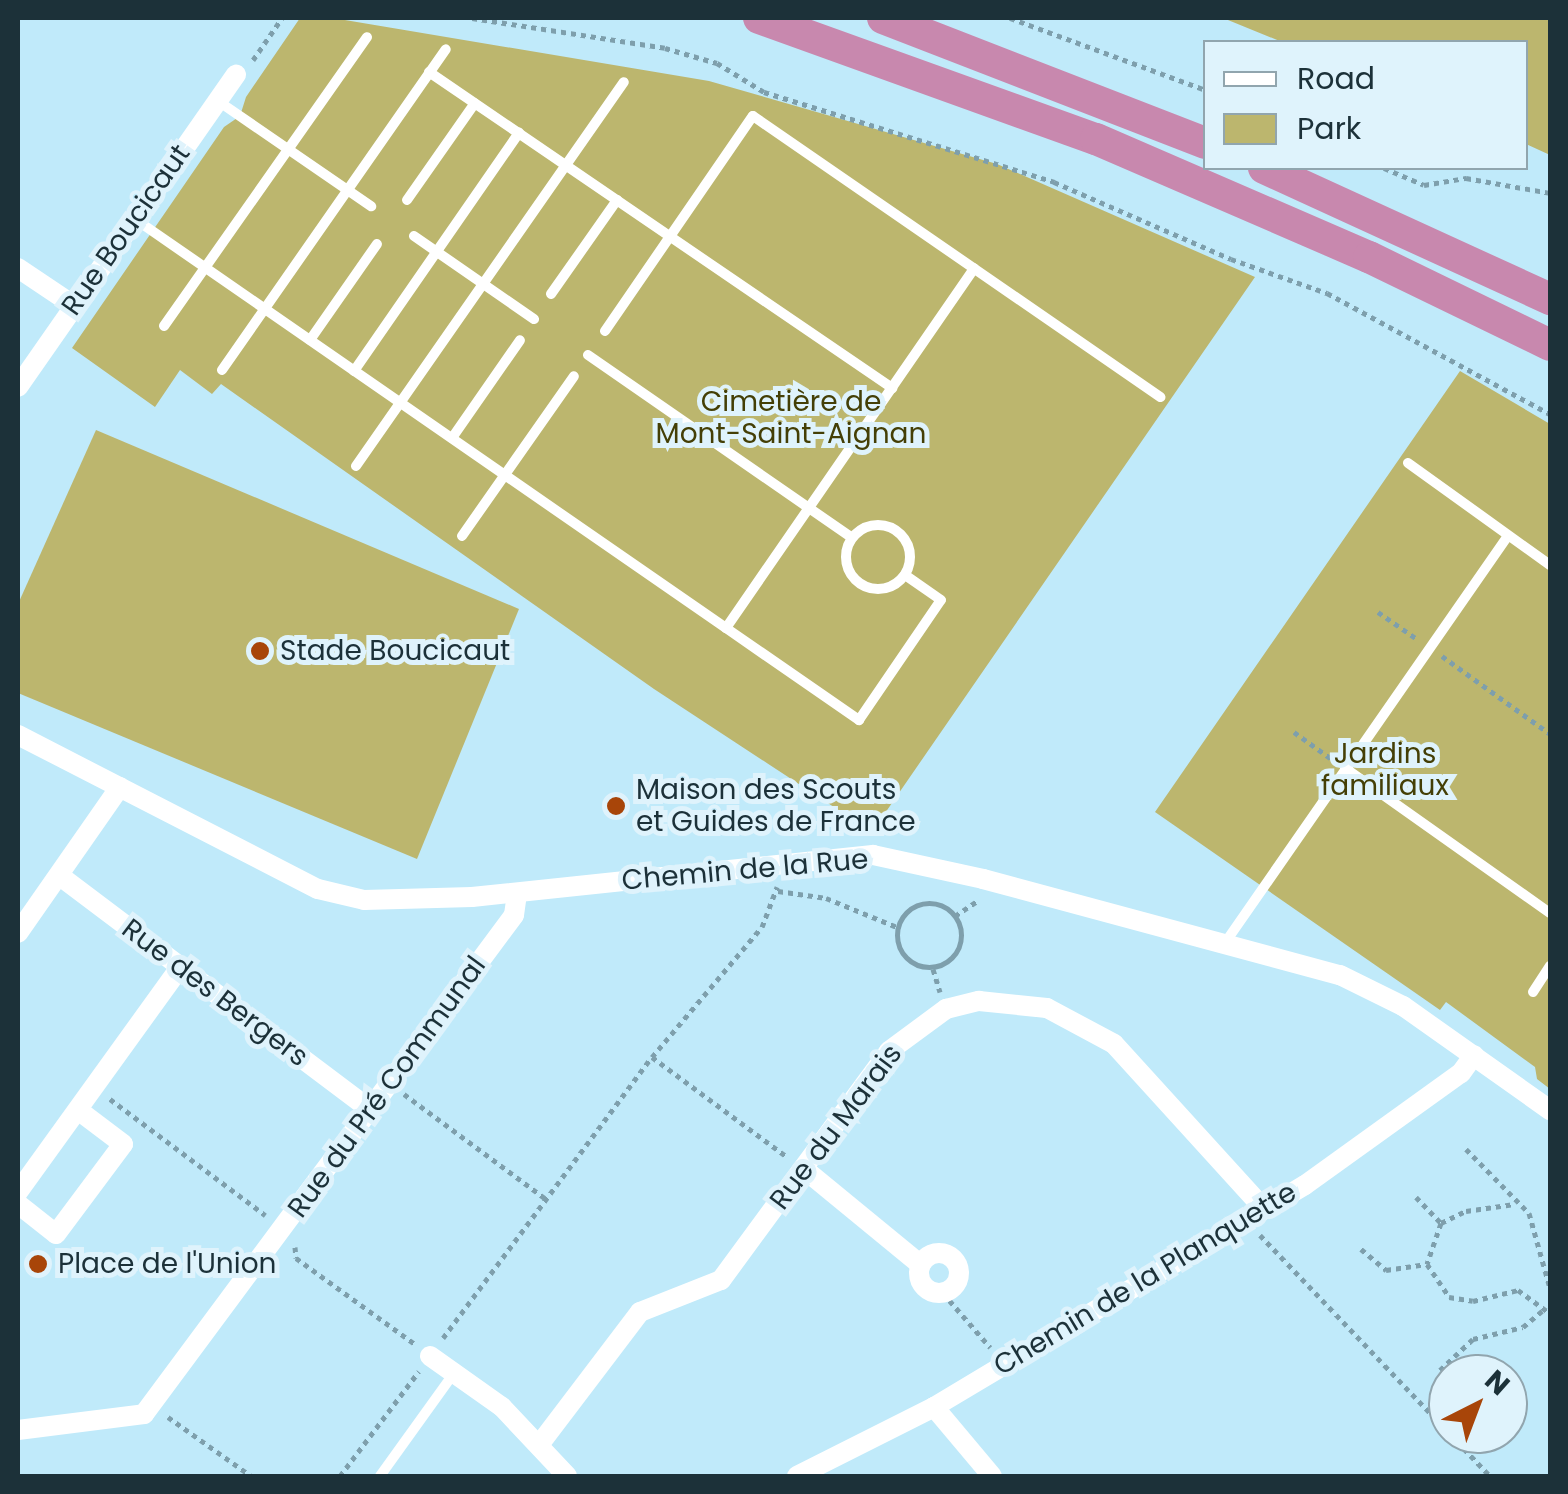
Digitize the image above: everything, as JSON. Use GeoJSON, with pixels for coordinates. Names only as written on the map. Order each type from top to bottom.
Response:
{"type":"FeatureCollection","features":[{"type":"Feature","properties":{"kind":"highway"},"geometry":{"type":"LineString","coordinates":[[760,18],[1113,146],[1369,256],[1550,345]]}},
{"type":"Feature","properties":{"kind":"highway"},"geometry":{"type":"LineString","coordinates":[[882,18],[1203,142]]}},
{"type":"Feature","properties":{"kind":"highway"},"geometry":{"type":"LineString","coordinates":[[1268,170],[1550,299]]}},
{"type":"Feature","properties":{"kind":"street","name":"Rue Boucicaut"},"geometry":{"type":"LineString","coordinates":[[18,386],[236,75]]}},
{"type":"Feature","properties":{"kind":"street"},"geometry":{"type":"LineString","coordinates":[[18,268],[73,305]]}},
{"type":"Feature","properties":{"kind":"street","name":"Chemin de la Rue"},"geometry":{"type":"LineString","coordinates":[[18,735],[318,889],[364,900],[517,893],[873,856],[1227,940],[1340,975],[1402,1006],[1550,1110]]}},
{"type":"Feature","properties":{"kind":"street"},"geometry":{"type":"LineString","coordinates":[[18,933],[120,788]]}},
{"type":"Feature","properties":{"kind":"street","name":"Rue des Bergers"},"geometry":{"type":"LineString","coordinates":[[60,876],[371,1110]]}},
{"type":"Feature","properties":{"kind":"street","name":"Rue du Pré Communal"},"geometry":{"type":"LineString","coordinates":[[151,1405],[514,915],[517,893]]}},
{"type":"Feature","properties":{"kind":"street"},"geometry":{"type":"LineString","coordinates":[[18,1192],[78,1110],[90,1084],[180,966]]}},
{"type":"Feature","properties":{"kind":"street","name":"Rue du Marais"},"geometry":{"type":"LineString","coordinates":[[539,1445],[640,1312],[721,1280],[890,1051],[921,1022],[946,1009],[1004,1002],[1047,1008],[1114,1044],[1264,1208]]}},
{"type":"Feature","properties":{"kind":"street","name":"Chemin de la Planquette"},"geometry":{"type":"LineString","coordinates":[[797,1476],[934,1407],[1264,1208],[1461,1073],[1474,1055]]}},
{"type":"Feature","properties":{"kind":"street"},"geometry":{"type":"LineString","coordinates":[[18,1204],[56,1234],[123,1144],[78,1110]]}},
{"type":"Feature","properties":{"kind":"street"},"geometry":{"type":"LineString","coordinates":[[804,1169],[920,1265],[924,1287],[943,1293],[956,1283],[956,1263],[936,1254],[920,1265]]}},
{"type":"Feature","properties":{"kind":"street"},"geometry":{"type":"LineString","coordinates":[[430,1356],[502,1406],[567,1476]]}},
{"type":"Feature","properties":{"kind":"street"},"geometry":{"type":"LineString","coordinates":[[18,1430],[144,1414],[151,1405]]}},
{"type":"Feature","properties":{"kind":"street"},"geometry":{"type":"LineString","coordinates":[[934,1407],[992,1476]]}},
{"type":"Feature","properties":{"kind":"lane"},"geometry":{"type":"LineString","coordinates":[[164,326],[367,37]]}},
{"type":"Feature","properties":{"kind":"lane"},"geometry":{"type":"LineString","coordinates":[[222,370],[446,49]]}},
{"type":"Feature","properties":{"kind":"lane"},"geometry":{"type":"LineString","coordinates":[[429,72],[892,388]]}},
{"type":"Feature","properties":{"kind":"lane"},"geometry":{"type":"LineString","coordinates":[[356,466],[624,82]]}},
{"type":"Feature","properties":{"kind":"lane"},"geometry":{"type":"LineString","coordinates":[[217,101],[371,206]]}},
{"type":"Feature","properties":{"kind":"lane"},"geometry":{"type":"LineString","coordinates":[[407,200],[475,103]]}},
{"type":"Feature","properties":{"kind":"lane"},"geometry":{"type":"LineString","coordinates":[[605,330],[753,116],[1160,397]]}},
{"type":"Feature","properties":{"kind":"lane"},"geometry":{"type":"LineString","coordinates":[[354,370],[519,133]]}},
{"type":"Feature","properties":{"kind":"lane"},"geometry":{"type":"LineString","coordinates":[[551,294],[617,200]]}},
{"type":"Feature","properties":{"kind":"lane"},"geometry":{"type":"LineString","coordinates":[[135,218],[859,720],[941,600],[905,575]]}},
{"type":"Feature","properties":{"kind":"lane"},"geometry":{"type":"LineString","coordinates":[[414,236],[534,319]]}},
{"type":"Feature","properties":{"kind":"lane"},"geometry":{"type":"LineString","coordinates":[[310,340],[377,244]]}},
{"type":"Feature","properties":{"kind":"lane"},"geometry":{"type":"LineString","coordinates":[[726,628],[974,268]]}},
{"type":"Feature","properties":{"kind":"lane"},"geometry":{"type":"LineString","coordinates":[[452,438],[520,340]]}},
{"type":"Feature","properties":{"kind":"lane"},"geometry":{"type":"LineString","coordinates":[[588,355],[851,537]]}},
{"type":"Feature","properties":{"kind":"lane"},"geometry":{"type":"LineString","coordinates":[[462,536],[574,376]]}},
{"type":"Feature","properties":{"kind":"lane"},"geometry":{"type":"LineString","coordinates":[[1408,463],[1550,565]]}},
{"type":"Feature","properties":{"kind":"lane"},"geometry":{"type":"LineString","coordinates":[[870,525],[892,528],[910,554],[905,575],[888,588],[859,583],[846,567],[851,537],[870,525]]}},
{"type":"Feature","properties":{"kind":"lane"},"geometry":{"type":"LineString","coordinates":[[1227,940],[1508,536]]}},
{"type":"Feature","properties":{"kind":"lane"},"geometry":{"type":"LineString","coordinates":[[1345,768],[1550,913]]}},
{"type":"Feature","properties":{"kind":"lane"},"geometry":{"type":"LineString","coordinates":[[1533,992],[1550,966]]}},
{"type":"Feature","properties":{"kind":"lane"},"geometry":{"type":"LineString","coordinates":[[380,1476],[454,1372]]}},
{"type":"Feature","properties":{"kind":"path"},"geometry":{"type":"LineString","coordinates":[[236,75],[282,18]]}},
{"type":"Feature","properties":{"kind":"path"},"geometry":{"type":"LineString","coordinates":[[472,18],[665,48],[718,63],[764,92],[1054,182],[1231,260],[1327,293],[1550,414]]}},
{"type":"Feature","properties":{"kind":"path"},"geometry":{"type":"LineString","coordinates":[[1010,18],[1203,89]]}},
{"type":"Feature","properties":{"kind":"path"},"geometry":{"type":"LineString","coordinates":[[1389,170],[1424,185],[1466,178],[1550,193]]}},
{"type":"Feature","properties":{"kind":"path"},"geometry":{"type":"LineString","coordinates":[[1378,612],[1550,734]]}},
{"type":"Feature","properties":{"kind":"path"},"geometry":{"type":"LineString","coordinates":[[1294,732],[1345,768]]}},
{"type":"Feature","properties":{"kind":"path"},"geometry":{"type":"LineString","coordinates":[[340,1476],[652,1057],[762,927],[778,891],[773,864]]}},
{"type":"Feature","properties":{"kind":"path"},"geometry":{"type":"LineString","coordinates":[[778,891],[826,898],[897,927]]}},
{"type":"Feature","properties":{"kind":"path"},"geometry":{"type":"LineString","coordinates":[[918,904],[938,904],[960,926],[958,948],[944,964],[922,968],[904,957],[897,927],[918,904]]}},
{"type":"Feature","properties":{"kind":"path"},"geometry":{"type":"LineString","coordinates":[[652,1057],[804,1169]]}},
{"type":"Feature","properties":{"kind":"path"},"geometry":{"type":"LineString","coordinates":[[390,1084],[546,1200]]}},
{"type":"Feature","properties":{"kind":"path"},"geometry":{"type":"LineString","coordinates":[[1466,1149],[1535,1224],[1550,1288]]}},
{"type":"Feature","properties":{"kind":"path"},"geometry":{"type":"LineString","coordinates":[[1416,1197],[1441,1223]]}},
{"type":"Feature","properties":{"kind":"path"},"geometry":{"type":"LineString","coordinates":[[1427,1264],[1441,1223],[1466,1211],[1514,1204]]}},
{"type":"Feature","properties":{"kind":"path"},"geometry":{"type":"LineString","coordinates":[[1245,1219],[1428,1411]]}},
{"type":"Feature","properties":{"kind":"path"},"geometry":{"type":"LineString","coordinates":[[1362,1250],[1386,1270],[1427,1264]]}},
{"type":"Feature","properties":{"kind":"path"},"geometry":{"type":"LineString","coordinates":[[1427,1264],[1449,1297],[1462,1302],[1518,1290],[1550,1312]]}},
{"type":"Feature","properties":{"kind":"path"},"geometry":{"type":"LineString","coordinates":[[943,1293],[1004,1362]]}},
{"type":"Feature","properties":{"kind":"path"},"geometry":{"type":"LineString","coordinates":[[1457,1354],[1473,1339],[1522,1327],[1542,1310]]}},
{"type":"Feature","properties":{"kind":"path"},"geometry":{"type":"LineString","coordinates":[[151,1405],[251,1476]]}},
{"type":"Feature","properties":{"kind":"path"},"geometry":{"type":"LineString","coordinates":[[1469,1454],[1490,1476]]}},
{"type":"Feature","properties":{"kind":"green space","name":"Cimetière de Mont-Saint-Aignan"},"geometry":{"type":"Polygon","coordinates":[[[300,18],[333,18],[709,81],[997,164],[1255,277],[872,832],[654,689],[221,384],[212,394],[180,370],[155,407],[72,348],[224,127],[240,116],[246,97],[300,18]]]}},
{"type":"Feature","properties":{"kind":"green space"},"geometry":{"type":"Polygon","coordinates":[[[1223,18],[1550,18],[1550,155],[1528,145],[1528,40],[1277,40],[1223,18]]]}},
{"type":"Feature","properties":{"kind":"green space","name":"Jardins familiaux"},"geometry":{"type":"Polygon","coordinates":[[[1460,371],[1550,424],[1550,1089],[1537,1079],[1535,1067],[1446,1002],[1440,1010],[1155,812],[1460,371]]]}},
{"type":"Feature","properties":{"kind":"green space","name":"Stade Boucicaut"},"geometry":{"type":"Polygon","coordinates":[[[96,430],[519,609],[417,859],[18,693],[18,604],[96,430]]]}},
{"type":"Feature","properties":{"kind":"place","name":"Stade Boucicaut"},"geometry":{"type":"Point","coordinates":[260,651]}},
{"type":"Feature","properties":{"kind":"place","name":"Maison des Scouts et Guides de France"},"geometry":{"type":"Point","coordinates":[616,806]}},
{"type":"Feature","properties":{"kind":"place","name":"Place de l'Union"},"geometry":{"type":"Point","coordinates":[38,1264]}}]}
